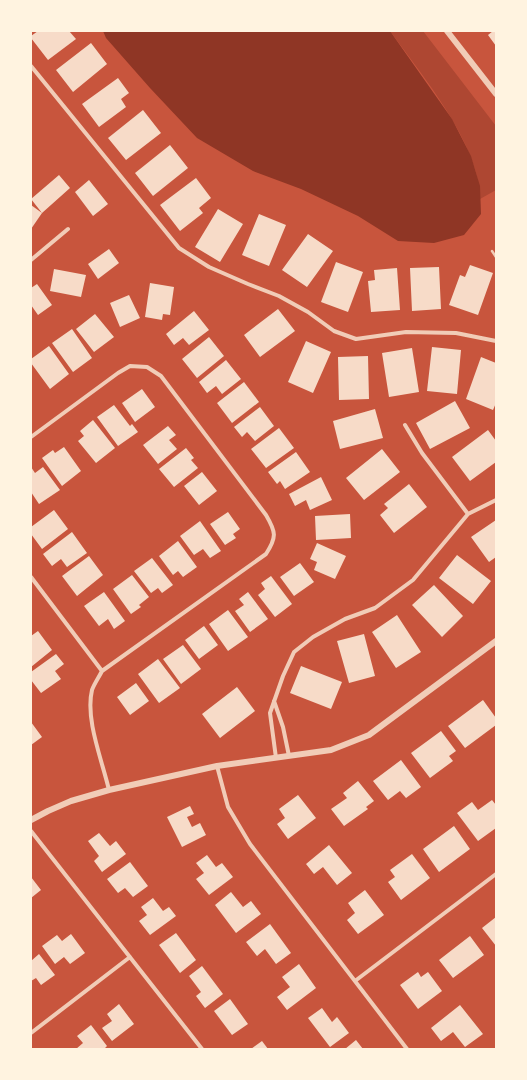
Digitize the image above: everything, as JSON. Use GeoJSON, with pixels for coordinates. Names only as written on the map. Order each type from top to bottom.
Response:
{"type":"FeatureCollection","features":[{"type":"Feature","properties":{"kind":"street"},"geometry":{"type":"LineString","coordinates":[[450,32],[496,94]]}},
{"type":"Feature","properties":{"kind":"street"},"geometry":{"type":"LineString","coordinates":[[31,66],[179,248],[209,267],[279,296],[308,312],[334,331],[356,339],[406,332],[456,333],[496,341]]}},
{"type":"Feature","properties":{"kind":"street"},"geometry":{"type":"LineString","coordinates":[[31,260],[68,229]]}},
{"type":"Feature","properties":{"kind":"street"},"geometry":{"type":"LineString","coordinates":[[31,437],[118,373],[130,366],[147,367],[161,376],[266,515],[274,528],[273,543],[266,554],[102,671],[92,689],[90,706],[92,726],[109,790]]}},
{"type":"Feature","properties":{"kind":"street"},"geometry":{"type":"LineString","coordinates":[[405,425],[422,453],[468,514]]}},
{"type":"Feature","properties":{"kind":"street"},"geometry":{"type":"LineString","coordinates":[[276,758],[270,713],[294,652],[313,637],[345,619],[375,608],[413,580],[468,514],[496,500]]}},
{"type":"Feature","properties":{"kind":"street"},"geometry":{"type":"LineString","coordinates":[[31,577],[102,671]]}},
{"type":"Feature","properties":{"kind":"street"},"geometry":{"type":"LineString","coordinates":[[31,820],[71,801],[109,790],[217,766],[331,750],[369,735],[496,641]]}},
{"type":"Feature","properties":{"kind":"street"},"geometry":{"type":"LineString","coordinates":[[274,700],[283,727],[289,756]]}},
{"type":"Feature","properties":{"kind":"street"},"geometry":{"type":"LineString","coordinates":[[217,766],[228,807],[250,844],[407,1049]]}},
{"type":"Feature","properties":{"kind":"street"},"geometry":{"type":"LineString","coordinates":[[31,831],[202,1049]]}},
{"type":"Feature","properties":{"kind":"street"},"geometry":{"type":"LineString","coordinates":[[355,981],[496,874]]}},
{"type":"Feature","properties":{"kind":"street"},"geometry":{"type":"LineString","coordinates":[[31,1033],[130,957]]}},
{"type":"Feature","properties":{"kind":"lane"},"geometry":{"type":"LineString","coordinates":[[492,251],[496,257]]}},
{"type":"Feature","properties":{"kind":"shaded area"},"geometry":{"type":"Polygon","coordinates":[[[103,31],[390,31],[452,119],[471,156],[480,186],[481,214],[464,235],[434,243],[398,241],[358,216],[301,189],[253,171],[197,138],[106,38],[103,31]]]}},
{"type":"Feature","properties":{"kind":"shaded area"},"geometry":{"type":"Polygon","coordinates":[[[390,31],[423,31],[496,126],[496,190],[480,199],[477,178],[470,156],[460,133],[447,110],[390,31]]]}},
{"type":"Feature","properties":{"kind":"building"},"geometry":{"type":"Polygon","coordinates":[[[38,31],[69,31],[76,39],[48,60],[31,38],[31,36],[38,31]]]}},
{"type":"Feature","properties":{"kind":"building"},"geometry":{"type":"Polygon","coordinates":[[[493,31],[496,31],[496,46],[488,35],[493,31]]]}},
{"type":"Feature","properties":{"kind":"building"},"geometry":{"type":"Polygon","coordinates":[[[91,43],[107,64],[73,92],[56,70],[91,43]]]}},
{"type":"Feature","properties":{"kind":"building"},"geometry":{"type":"Polygon","coordinates":[[[118,78],[129,93],[121,99],[126,107],[99,127],[82,104],[118,78]]]}},
{"type":"Feature","properties":{"kind":"building"},"geometry":{"type":"Polygon","coordinates":[[[143,110],[161,133],[126,160],[108,138],[143,110]]]}},
{"type":"Feature","properties":{"kind":"building"},"geometry":{"type":"Polygon","coordinates":[[[170,145],[188,168],[153,196],[135,173],[170,145]]]}},
{"type":"Feature","properties":{"kind":"building"},"geometry":{"type":"Polygon","coordinates":[[[59,175],[70,188],[42,213],[31,199],[59,175]]]}},
{"type":"Feature","properties":{"kind":"building"},"geometry":{"type":"Polygon","coordinates":[[[196,178],[211,198],[199,208],[203,213],[180,231],[160,205],[196,178]]]}},
{"type":"Feature","properties":{"kind":"building"},"geometry":{"type":"Polygon","coordinates":[[[89,180],[108,204],[93,216],[75,192],[89,180]]]}},
{"type":"Feature","properties":{"kind":"building"},"geometry":{"type":"Polygon","coordinates":[[[31,205],[42,213],[31,229],[31,205]]]}},
{"type":"Feature","properties":{"kind":"building"},"geometry":{"type":"Polygon","coordinates":[[[218,209],[243,224],[220,262],[195,247],[218,209]]]}},
{"type":"Feature","properties":{"kind":"building"},"geometry":{"type":"Polygon","coordinates":[[[259,214],[286,225],[269,266],[242,255],[259,214]]]}},
{"type":"Feature","properties":{"kind":"building"},"geometry":{"type":"Polygon","coordinates":[[[308,234],[333,251],[307,287],[282,270],[308,234]]]}},
{"type":"Feature","properties":{"kind":"building"},"geometry":{"type":"Polygon","coordinates":[[[109,249],[119,263],[98,279],[88,264],[109,249]]]}},
{"type":"Feature","properties":{"kind":"building"},"geometry":{"type":"Polygon","coordinates":[[[336,262],[363,272],[348,312],[321,302],[336,262]]]}},
{"type":"Feature","properties":{"kind":"building"},"geometry":{"type":"Polygon","coordinates":[[[470,265],[493,273],[478,315],[449,305],[460,275],[465,277],[470,265]]]}},
{"type":"Feature","properties":{"kind":"building"},"geometry":{"type":"Polygon","coordinates":[[[439,267],[441,309],[412,311],[410,268],[439,267]]]}},
{"type":"Feature","properties":{"kind":"building"},"geometry":{"type":"Polygon","coordinates":[[[397,268],[400,310],[371,312],[368,281],[375,280],[374,270],[397,268]]]}},
{"type":"Feature","properties":{"kind":"building"},"geometry":{"type":"Polygon","coordinates":[[[54,269],[86,275],[81,297],[50,291],[54,269]]]}},
{"type":"Feature","properties":{"kind":"building"},"geometry":{"type":"Polygon","coordinates":[[[150,283],[174,287],[170,315],[163,314],[162,320],[145,317],[150,283]]]}},
{"type":"Feature","properties":{"kind":"building"},"geometry":{"type":"Polygon","coordinates":[[[37,284],[52,305],[38,315],[31,305],[31,288],[37,284]]]}},
{"type":"Feature","properties":{"kind":"building"},"geometry":{"type":"Polygon","coordinates":[[[129,295],[140,318],[120,327],[110,303],[129,295]]]}},
{"type":"Feature","properties":{"kind":"building"},"geometry":{"type":"Polygon","coordinates":[[[278,309],[295,331],[260,357],[244,335],[278,309]]]}},
{"type":"Feature","properties":{"kind":"building"},"geometry":{"type":"Polygon","coordinates":[[[194,311],[209,330],[189,345],[183,338],[174,345],[166,334],[194,311]]]}},
{"type":"Feature","properties":{"kind":"building"},"geometry":{"type":"Polygon","coordinates":[[[95,314],[114,337],[94,352],[76,329],[95,314]]]}},
{"type":"Feature","properties":{"kind":"building"},"geometry":{"type":"Polygon","coordinates":[[[72,329],[92,358],[73,372],[52,343],[72,329]]]}},
{"type":"Feature","properties":{"kind":"building"},"geometry":{"type":"Polygon","coordinates":[[[209,337],[224,356],[197,378],[182,359],[209,337]]]}},
{"type":"Feature","properties":{"kind":"building"},"geometry":{"type":"Polygon","coordinates":[[[306,341],[331,352],[313,393],[288,382],[306,341]]]}},
{"type":"Feature","properties":{"kind":"building"},"geometry":{"type":"Polygon","coordinates":[[[49,346],[69,374],[50,389],[31,363],[31,359],[49,346]]]}},
{"type":"Feature","properties":{"kind":"building"},"geometry":{"type":"Polygon","coordinates":[[[432,347],[461,350],[457,394],[427,391],[432,347]]]}},
{"type":"Feature","properties":{"kind":"building"},"geometry":{"type":"Polygon","coordinates":[[[412,348],[419,392],[389,397],[382,353],[412,348]]]}},
{"type":"Feature","properties":{"kind":"building"},"geometry":{"type":"Polygon","coordinates":[[[368,356],[369,399],[339,400],[338,357],[368,356]]]}},
{"type":"Feature","properties":{"kind":"building"},"geometry":{"type":"Polygon","coordinates":[[[481,357],[496,363],[496,403],[493,410],[466,399],[481,357]]]}},
{"type":"Feature","properties":{"kind":"building"},"geometry":{"type":"Polygon","coordinates":[[[226,360],[241,379],[222,394],[216,386],[207,393],[199,382],[226,360]]]}},
{"type":"Feature","properties":{"kind":"building"},"geometry":{"type":"Polygon","coordinates":[[[244,382],[259,402],[232,423],[217,403],[244,382]]]}},
{"type":"Feature","properties":{"kind":"building"},"geometry":{"type":"Polygon","coordinates":[[[142,389],[155,407],[135,422],[122,403],[142,389]]]}},
{"type":"Feature","properties":{"kind":"building"},"geometry":{"type":"Polygon","coordinates":[[[455,401],[470,428],[430,449],[416,423],[455,401]]]}},
{"type":"Feature","properties":{"kind":"building"},"geometry":{"type":"Polygon","coordinates":[[[114,405],[130,426],[132,424],[138,432],[118,446],[97,417],[114,405]]]}},
{"type":"Feature","properties":{"kind":"building"},"geometry":{"type":"Polygon","coordinates":[[[260,407],[274,426],[255,441],[247,432],[242,437],[234,427],[260,407]]]}},
{"type":"Feature","properties":{"kind":"building"},"geometry":{"type":"Polygon","coordinates":[[[375,409],[383,438],[340,449],[333,421],[375,409]]]}},
{"type":"Feature","properties":{"kind":"building"},"geometry":{"type":"Polygon","coordinates":[[[93,420],[115,448],[96,463],[78,441],[84,436],[80,431],[93,420]]]}},
{"type":"Feature","properties":{"kind":"building"},"geometry":{"type":"Polygon","coordinates":[[[168,426],[176,435],[169,440],[177,449],[158,464],[143,445],[168,426]]]}},
{"type":"Feature","properties":{"kind":"building"},"geometry":{"type":"Polygon","coordinates":[[[279,428],[294,448],[266,468],[251,449],[279,428]]]}},
{"type":"Feature","properties":{"kind":"building"},"geometry":{"type":"Polygon","coordinates":[[[488,430],[496,441],[496,462],[470,481],[452,457],[488,430]]]}},
{"type":"Feature","properties":{"kind":"building"},"geometry":{"type":"Polygon","coordinates":[[[64,447],[81,471],[62,486],[42,458],[53,450],[55,453],[64,447]]]}},
{"type":"Feature","properties":{"kind":"building"},"geometry":{"type":"Polygon","coordinates":[[[186,448],[194,458],[191,460],[198,468],[174,487],[159,469],[186,448]]]}},
{"type":"Feature","properties":{"kind":"building"},"geometry":{"type":"Polygon","coordinates":[[[382,449],[400,472],[364,500],[346,478],[382,449]]]}},
{"type":"Feature","properties":{"kind":"building"},"geometry":{"type":"Polygon","coordinates":[[[296,452],[310,472],[285,489],[280,481],[277,484],[268,472],[296,452]]]}},
{"type":"Feature","properties":{"kind":"building"},"geometry":{"type":"Polygon","coordinates":[[[31,467],[35,473],[43,467],[60,490],[39,504],[31,492],[31,467]]]}},
{"type":"Feature","properties":{"kind":"building"},"geometry":{"type":"Polygon","coordinates":[[[202,472],[217,491],[199,505],[184,486],[202,472]]]}},
{"type":"Feature","properties":{"kind":"building"},"geometry":{"type":"Polygon","coordinates":[[[321,477],[332,500],[310,510],[306,500],[295,506],[289,494],[321,477]]]}},
{"type":"Feature","properties":{"kind":"building"},"geometry":{"type":"Polygon","coordinates":[[[409,484],[427,507],[394,533],[380,515],[388,508],[384,504],[409,484]]]}},
{"type":"Feature","properties":{"kind":"building"},"geometry":{"type":"Polygon","coordinates":[[[54,510],[68,529],[42,549],[31,534],[31,527],[54,510]]]}},
{"type":"Feature","properties":{"kind":"building"},"geometry":{"type":"Polygon","coordinates":[[[228,512],[240,529],[233,534],[236,538],[225,545],[210,524],[228,512]]]}},
{"type":"Feature","properties":{"kind":"building"},"geometry":{"type":"Polygon","coordinates":[[[350,514],[351,538],[316,540],[315,516],[350,514]]]}},
{"type":"Feature","properties":{"kind":"building"},"geometry":{"type":"Polygon","coordinates":[[[496,520],[496,557],[489,562],[471,537],[496,520]]]}},
{"type":"Feature","properties":{"kind":"building"},"geometry":{"type":"Polygon","coordinates":[[[200,521],[221,551],[210,558],[203,549],[194,555],[180,536],[200,521]]]}},
{"type":"Feature","properties":{"kind":"building"},"geometry":{"type":"Polygon","coordinates":[[[72,532],[87,553],[67,567],[61,559],[52,566],[43,554],[72,532]]]}},
{"type":"Feature","properties":{"kind":"building"},"geometry":{"type":"Polygon","coordinates":[[[178,541],[197,567],[183,577],[178,571],[173,575],[159,556],[178,541]]]}},
{"type":"Feature","properties":{"kind":"building"},"geometry":{"type":"Polygon","coordinates":[[[317,543],[346,556],[335,579],[314,570],[317,562],[310,559],[317,543]]]}},
{"type":"Feature","properties":{"kind":"building"},"geometry":{"type":"Polygon","coordinates":[[[457,555],[491,581],[473,604],[439,578],[457,555]]]}},
{"type":"Feature","properties":{"kind":"building"},"geometry":{"type":"Polygon","coordinates":[[[89,556],[103,575],[77,596],[62,576],[89,556]]]}},
{"type":"Feature","properties":{"kind":"building"},"geometry":{"type":"Polygon","coordinates":[[[152,558],[173,585],[162,593],[158,588],[151,593],[134,571],[152,558]]]}},
{"type":"Feature","properties":{"kind":"building"},"geometry":{"type":"Polygon","coordinates":[[[300,563],[314,582],[294,596],[280,577],[300,563]]]}},
{"type":"Feature","properties":{"kind":"building"},"geometry":{"type":"Polygon","coordinates":[[[132,575],[149,597],[139,605],[141,607],[131,614],[113,589],[132,575]]]}},
{"type":"Feature","properties":{"kind":"building"},"geometry":{"type":"Polygon","coordinates":[[[271,576],[292,604],[275,617],[258,595],[265,589],[261,583],[271,576]]]}},
{"type":"Feature","properties":{"kind":"building"},"geometry":{"type":"Polygon","coordinates":[[[434,585],[463,616],[442,637],[412,605],[434,585]]]}},
{"type":"Feature","properties":{"kind":"building"},"geometry":{"type":"Polygon","coordinates":[[[104,592],[125,621],[114,629],[108,619],[99,626],[84,606],[104,592]]]}},
{"type":"Feature","properties":{"kind":"building"},"geometry":{"type":"Polygon","coordinates":[[[248,592],[268,619],[250,632],[235,611],[244,605],[239,599],[248,592]]]}},
{"type":"Feature","properties":{"kind":"building"},"geometry":{"type":"Polygon","coordinates":[[[228,610],[248,637],[228,651],[209,624],[228,610]]]}},
{"type":"Feature","properties":{"kind":"building"},"geometry":{"type":"Polygon","coordinates":[[[397,615],[421,652],[396,668],[372,632],[397,615]]]}},
{"type":"Feature","properties":{"kind":"building"},"geometry":{"type":"Polygon","coordinates":[[[204,626],[218,645],[199,659],[185,640],[204,626]]]}},
{"type":"Feature","properties":{"kind":"building"},"geometry":{"type":"Polygon","coordinates":[[[38,631],[52,650],[31,667],[31,636],[38,631]]]}},
{"type":"Feature","properties":{"kind":"building"},"geometry":{"type":"Polygon","coordinates":[[[364,634],[375,676],[349,683],[337,641],[364,634]]]}},
{"type":"Feature","properties":{"kind":"building"},"geometry":{"type":"Polygon","coordinates":[[[183,645],[201,669],[181,684],[163,659],[183,645]]]}},
{"type":"Feature","properties":{"kind":"building"},"geometry":{"type":"Polygon","coordinates":[[[56,654],[64,664],[55,671],[61,679],[41,693],[31,680],[31,672],[56,654]]]}},
{"type":"Feature","properties":{"kind":"building"},"geometry":{"type":"Polygon","coordinates":[[[158,659],[180,688],[159,703],[138,674],[158,659]]]}},
{"type":"Feature","properties":{"kind":"building"},"geometry":{"type":"Polygon","coordinates":[[[301,666],[342,682],[331,709],[290,693],[301,666]]]}},
{"type":"Feature","properties":{"kind":"building"},"geometry":{"type":"Polygon","coordinates":[[[136,683],[149,701],[130,715],[117,697],[136,683]]]}},
{"type":"Feature","properties":{"kind":"building"},"geometry":{"type":"Polygon","coordinates":[[[237,687],[255,711],[220,738],[202,714],[237,687]]]}},
{"type":"Feature","properties":{"kind":"building"},"geometry":{"type":"Polygon","coordinates":[[[483,700],[496,718],[496,725],[465,748],[448,726],[483,700]]]}},
{"type":"Feature","properties":{"kind":"building"},"geometry":{"type":"Polygon","coordinates":[[[31,722],[42,737],[31,745],[31,722]]]}},
{"type":"Feature","properties":{"kind":"building"},"geometry":{"type":"Polygon","coordinates":[[[441,731],[456,751],[449,756],[453,761],[430,778],[411,753],[441,731]]]}},
{"type":"Feature","properties":{"kind":"building"},"geometry":{"type":"Polygon","coordinates":[[[401,760],[421,787],[406,798],[400,791],[388,800],[373,781],[401,760]]]}},
{"type":"Feature","properties":{"kind":"building"},"geometry":{"type":"Polygon","coordinates":[[[358,781],[374,801],[366,807],[368,809],[344,826],[331,809],[347,798],[343,793],[358,781]]]}},
{"type":"Feature","properties":{"kind":"building"},"geometry":{"type":"Polygon","coordinates":[[[298,795],[316,818],[288,839],[277,824],[285,818],[279,809],[298,795]]]}},
{"type":"Feature","properties":{"kind":"building"},"geometry":{"type":"Polygon","coordinates":[[[492,800],[496,805],[496,828],[478,841],[457,813],[472,802],[478,810],[492,800]]]}},
{"type":"Feature","properties":{"kind":"building"},"geometry":{"type":"Polygon","coordinates":[[[190,806],[194,814],[187,817],[192,827],[200,823],[206,835],[182,847],[167,817],[190,806]]]}},
{"type":"Feature","properties":{"kind":"building"},"geometry":{"type":"Polygon","coordinates":[[[454,826],[470,849],[439,872],[423,849],[454,826]]]}},
{"type":"Feature","properties":{"kind":"building"},"geometry":{"type":"Polygon","coordinates":[[[99,833],[110,846],[116,841],[126,854],[102,872],[94,861],[99,856],[88,841],[99,833]]]}},
{"type":"Feature","properties":{"kind":"building"},"geometry":{"type":"Polygon","coordinates":[[[329,845],[352,873],[337,885],[323,867],[314,874],[306,864],[329,845]]]}},
{"type":"Feature","properties":{"kind":"building"},"geometry":{"type":"Polygon","coordinates":[[[412,854],[430,878],[401,900],[388,882],[395,877],[390,870],[412,854]]]}},
{"type":"Feature","properties":{"kind":"building"},"geometry":{"type":"Polygon","coordinates":[[[207,855],[216,867],[222,863],[233,877],[209,895],[196,879],[204,873],[196,863],[207,855]]]}},
{"type":"Feature","properties":{"kind":"building"},"geometry":{"type":"Polygon","coordinates":[[[130,862],[148,886],[133,897],[125,888],[118,893],[107,879],[130,862]]]}},
{"type":"Feature","properties":{"kind":"building"},"geometry":{"type":"Polygon","coordinates":[[[31,877],[41,890],[31,898],[31,877]]]}},
{"type":"Feature","properties":{"kind":"building"},"geometry":{"type":"Polygon","coordinates":[[[365,890],[384,915],[358,934],[347,920],[355,913],[348,903],[365,890]]]}},
{"type":"Feature","properties":{"kind":"building"},"geometry":{"type":"Polygon","coordinates":[[[231,892],[243,907],[251,901],[261,914],[236,933],[215,905],[231,892]]]}},
{"type":"Feature","properties":{"kind":"building"},"geometry":{"type":"Polygon","coordinates":[[[153,898],[163,911],[169,907],[176,916],[150,935],[139,921],[147,915],[141,907],[153,898]]]}},
{"type":"Feature","properties":{"kind":"building"},"geometry":{"type":"Polygon","coordinates":[[[496,917],[496,946],[482,928],[496,917]]]}},
{"type":"Feature","properties":{"kind":"building"},"geometry":{"type":"Polygon","coordinates":[[[270,924],[291,953],[276,964],[265,949],[257,956],[246,942],[270,924]]]}},
{"type":"Feature","properties":{"kind":"building"},"geometry":{"type":"Polygon","coordinates":[[[176,933],[196,960],[180,973],[159,945],[176,933]]]}},
{"type":"Feature","properties":{"kind":"building"},"geometry":{"type":"Polygon","coordinates":[[[71,934],[85,953],[70,964],[64,957],[55,964],[42,946],[57,935],[62,941],[71,934]]]}},
{"type":"Feature","properties":{"kind":"building"},"geometry":{"type":"Polygon","coordinates":[[[470,936],[484,955],[453,978],[439,960],[470,936]]]}},
{"type":"Feature","properties":{"kind":"building"},"geometry":{"type":"Polygon","coordinates":[[[39,954],[55,975],[41,985],[36,978],[31,981],[31,961],[39,954]]]}},
{"type":"Feature","properties":{"kind":"building"},"geometry":{"type":"Polygon","coordinates":[[[299,964],[316,988],[287,1010],[277,997],[290,987],[282,977],[299,964]]]}},
{"type":"Feature","properties":{"kind":"building"},"geometry":{"type":"Polygon","coordinates":[[[202,966],[223,994],[205,1008],[196,996],[201,992],[189,976],[202,966]]]}},
{"type":"Feature","properties":{"kind":"building"},"geometry":{"type":"Polygon","coordinates":[[[418,972],[421,977],[428,972],[442,991],[418,1009],[400,985],[418,972]]]}},
{"type":"Feature","properties":{"kind":"building"},"geometry":{"type":"Polygon","coordinates":[[[230,999],[248,1024],[232,1035],[214,1011],[230,999]]]}},
{"type":"Feature","properties":{"kind":"building"},"geometry":{"type":"Polygon","coordinates":[[[119,1004],[134,1024],[112,1041],[102,1028],[112,1021],[107,1014],[119,1004]]]}},
{"type":"Feature","properties":{"kind":"building"},"geometry":{"type":"Polygon","coordinates":[[[460,1005],[483,1034],[465,1047],[453,1032],[441,1041],[431,1028],[460,1005]]]}},
{"type":"Feature","properties":{"kind":"building"},"geometry":{"type":"Polygon","coordinates":[[[322,1008],[332,1022],[337,1017],[349,1033],[330,1047],[308,1018],[322,1008]]]}},
{"type":"Feature","properties":{"kind":"building"},"geometry":{"type":"Polygon","coordinates":[[[91,1025],[107,1046],[104,1049],[76,1049],[83,1043],[77,1036],[91,1025]]]}},
{"type":"Feature","properties":{"kind":"building"},"geometry":{"type":"Polygon","coordinates":[[[356,1040],[363,1049],[345,1049],[356,1040]]]}},
{"type":"Feature","properties":{"kind":"building"},"geometry":{"type":"Polygon","coordinates":[[[262,1041],[268,1049],[251,1049],[262,1041]]]}}]}
